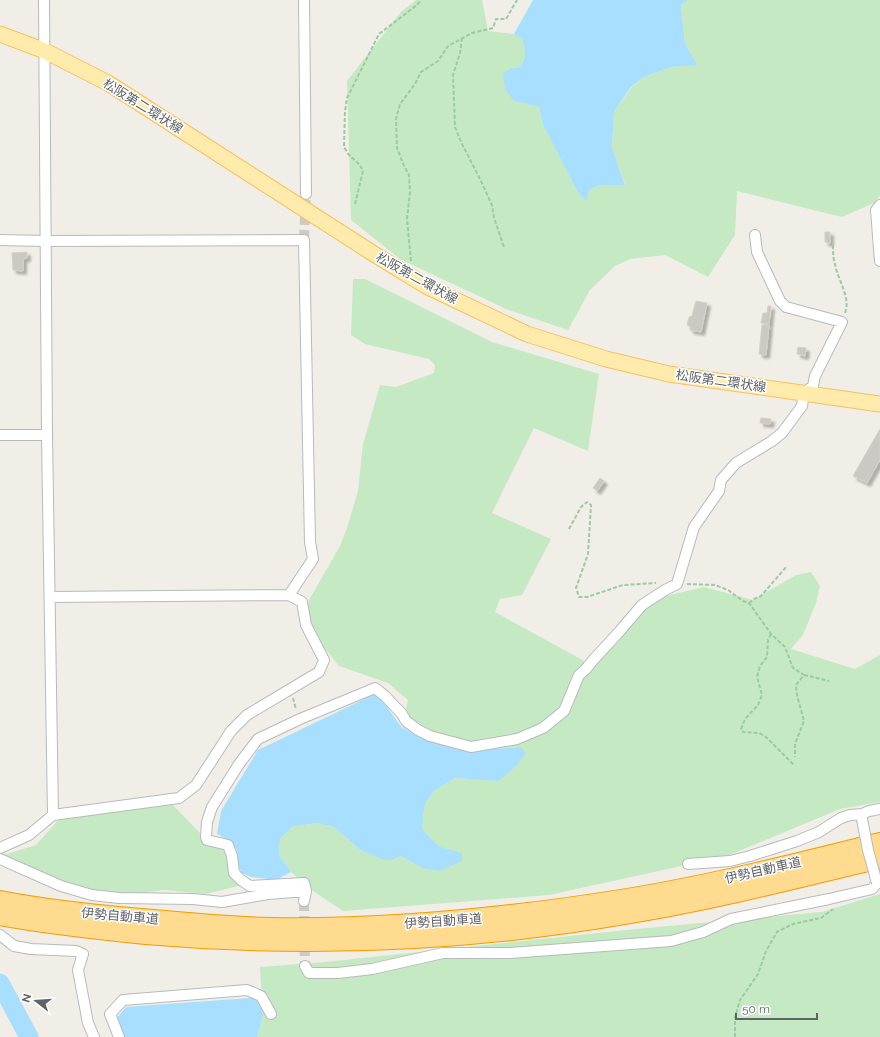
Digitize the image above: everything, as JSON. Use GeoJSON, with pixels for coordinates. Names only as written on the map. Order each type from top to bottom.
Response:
{"type":"FeatureCollection","features":[{"type":"Feature","properties":{"kind":"highway","name":"伊勢自動車道"},"geometry":{"type":"LineString","coordinates":[[5,909],[68,911],[193,923],[271,927],[408,924],[488,917],[629,898],[710,882],[880,842]]}},
{"type":"Feature","properties":{"kind":"highway","name":"伊勢自動車道"},"geometry":{"type":"LineString","coordinates":[[5,909],[96,930],[192,939],[270,942],[408,940],[482,935],[631,914],[756,889],[880,859]]}},
{"type":"Feature","properties":{"kind":"main road","name":"松阪第二環状線"},"geometry":{"type":"LineString","coordinates":[[0,34],[45,51],[108,83],[426,286],[527,334],[606,359],[669,374],[880,404]]}},
{"type":"Feature","properties":{"kind":"street"},"geometry":{"type":"LineString","coordinates":[[44,0],[47,435],[53,815]]}},
{"type":"Feature","properties":{"kind":"street"},"geometry":{"type":"LineString","coordinates":[[304,0],[306,194]]}},
{"type":"Feature","properties":{"kind":"street"},"geometry":{"type":"LineString","coordinates":[[880,205],[876,210],[880,261]]}},
{"type":"Feature","properties":{"kind":"street"},"geometry":{"type":"LineString","coordinates":[[304,902],[306,891],[304,883],[250,886],[234,873],[232,856],[228,845],[208,840],[206,837],[207,822],[212,807],[239,764],[258,740],[300,719],[375,688],[386,696],[402,714],[406,721],[418,730],[430,736],[471,747],[517,739],[543,728],[564,711],[579,675],[642,605],[677,584],[694,527],[718,491],[721,480],[736,463],[772,441],[782,433],[802,406],[804,393],[813,386],[815,376],[842,322],[786,307],[780,301],[757,252],[755,236]]}},
{"type":"Feature","properties":{"kind":"street"},"geometry":{"type":"LineString","coordinates":[[0,240],[304,240],[310,542],[313,559],[289,595]]}},
{"type":"Feature","properties":{"kind":"street"},"geometry":{"type":"LineString","coordinates":[[0,435],[47,435]]}},
{"type":"Feature","properties":{"kind":"street"},"geometry":{"type":"LineString","coordinates":[[0,848],[29,835],[53,815],[179,798],[196,785],[230,731],[247,715],[318,672],[324,660],[306,625],[302,602],[289,595],[50,597]]}},
{"type":"Feature","properties":{"kind":"street"},"geometry":{"type":"LineString","coordinates":[[862,817],[869,811],[880,809]]}},
{"type":"Feature","properties":{"kind":"street"},"geometry":{"type":"LineString","coordinates":[[688,864],[730,861],[750,856],[797,841],[819,832],[841,818],[850,815],[862,817]]}},
{"type":"Feature","properties":{"kind":"street"},"geometry":{"type":"LineString","coordinates":[[305,966],[309,973],[338,973],[372,969],[443,953],[510,953],[671,941],[704,932],[731,919],[872,889],[877,883],[868,850],[862,817]]}},
{"type":"Feature","properties":{"kind":"street"},"geometry":{"type":"LineString","coordinates":[[0,859],[61,886],[92,895],[119,898],[193,899],[222,902],[268,894],[306,891]]}},
{"type":"Feature","properties":{"kind":"street"},"geometry":{"type":"LineString","coordinates":[[0,935],[14,946],[31,949],[76,951],[83,954],[78,970],[88,1023],[94,1037]]}},
{"type":"Feature","properties":{"kind":"street"},"geometry":{"type":"LineString","coordinates":[[119,1037],[110,1014],[123,1000],[247,990],[262,996],[271,1014]]}},
{"type":"Feature","properties":{"kind":"path"},"geometry":{"type":"LineString","coordinates":[[355,204],[363,171],[360,165],[349,155],[344,146],[345,110],[347,98],[379,34],[417,5],[421,0]]}},
{"type":"Feature","properties":{"kind":"path"},"geometry":{"type":"LineString","coordinates":[[412,267],[407,219],[410,175],[396,148],[396,119],[400,104],[415,84],[421,72],[438,61],[448,46],[472,33],[493,28],[496,20],[506,19],[517,0]]}},
{"type":"Feature","properties":{"kind":"path"},"geometry":{"type":"LineString","coordinates":[[462,38],[460,53],[453,75],[455,127],[492,205],[494,218],[504,247]]}},
{"type":"Feature","properties":{"kind":"path"},"geometry":{"type":"LineString","coordinates":[[833,245],[835,264],[845,291],[848,307],[842,322]]}},
{"type":"Feature","properties":{"kind":"path"},"geometry":{"type":"LineString","coordinates":[[569,529],[581,507],[587,502],[591,505],[588,554],[576,588],[579,597],[587,597],[623,585],[666,582],[677,584],[689,583],[715,585],[728,590],[743,601],[750,603],[771,634],[785,647],[793,668],[804,675],[830,681]]}},
{"type":"Feature","properties":{"kind":"path"},"geometry":{"type":"LineString","coordinates":[[750,603],[754,599],[761,596],[787,566]]}},
{"type":"Feature","properties":{"kind":"path"},"geometry":{"type":"LineString","coordinates":[[771,634],[768,640],[767,657],[760,666],[757,677],[762,695],[758,705],[745,719],[741,729],[743,732],[759,733],[766,737],[794,765]]}},
{"type":"Feature","properties":{"kind":"path"},"geometry":{"type":"LineString","coordinates":[[795,757],[795,744],[804,721],[796,685],[804,675]]}},
{"type":"Feature","properties":{"kind":"path"},"geometry":{"type":"LineString","coordinates":[[290,689],[300,719]]}},
{"type":"Feature","properties":{"kind":"path"},"geometry":{"type":"LineString","coordinates":[[735,1037],[734,1017],[740,1000],[758,974],[766,951],[777,932],[793,924],[821,918],[837,906]]}},
{"type":"Feature","properties":{"kind":"green space"},"geometry":{"type":"Polygon","coordinates":[[[416,0],[482,0],[488,31],[514,34],[522,38],[525,53],[524,60],[519,67],[511,68],[514,101],[539,107],[543,125],[577,191],[589,190],[600,185],[625,184],[612,147],[614,112],[632,87],[644,77],[671,67],[696,64],[685,43],[681,5],[688,0],[880,0],[880,196],[874,203],[842,217],[737,191],[735,235],[708,277],[665,255],[630,259],[615,266],[590,290],[568,330],[506,309],[400,259],[351,220],[347,81],[401,12],[416,0]]]}},
{"type":"Feature","properties":{"kind":"green space"},"geometry":{"type":"Polygon","coordinates":[[[353,279],[365,279],[492,342],[599,374],[588,451],[534,428],[492,513],[551,539],[522,595],[500,599],[495,612],[586,662],[635,623],[645,608],[657,598],[704,587],[753,600],[796,575],[811,572],[820,586],[816,603],[803,635],[791,649],[855,669],[880,655],[880,802],[840,809],[727,856],[549,895],[343,911],[307,887],[291,872],[279,855],[280,839],[292,827],[317,823],[334,827],[360,850],[393,860],[401,856],[422,868],[440,847],[422,829],[425,804],[434,791],[455,778],[499,780],[521,747],[482,750],[435,737],[419,736],[402,728],[408,700],[388,683],[339,666],[322,645],[307,616],[309,600],[340,546],[347,528],[358,491],[363,444],[380,385],[396,387],[434,373],[435,365],[429,359],[365,344],[351,335],[353,279]]]}},
{"type":"Feature","properties":{"kind":"green space"},"geometry":{"type":"Polygon","coordinates":[[[172,804],[200,833],[222,842],[236,871],[246,884],[206,894],[164,890],[114,897],[89,895],[0,856],[36,845],[62,816],[172,804]]]}},
{"type":"Feature","properties":{"kind":"green space"},"geometry":{"type":"Polygon","coordinates":[[[880,894],[880,1037],[257,1037],[263,1016],[260,967],[325,962],[636,929],[822,912],[880,894]]]}},
{"type":"Feature","properties":{"kind":"water"},"geometry":{"type":"Polygon","coordinates":[[[533,0],[688,0],[681,5],[685,43],[697,65],[671,67],[644,77],[631,87],[614,112],[612,147],[625,185],[600,185],[589,190],[586,201],[577,191],[543,125],[539,107],[514,101],[505,89],[503,73],[511,68],[519,67],[524,60],[525,53],[522,38],[514,34],[533,0]]]}},
{"type":"Feature","properties":{"kind":"water"},"geometry":{"type":"Polygon","coordinates":[[[377,693],[402,728],[419,736],[435,737],[482,750],[521,747],[526,753],[518,764],[499,781],[455,778],[434,791],[425,804],[422,829],[440,847],[462,853],[462,861],[439,871],[422,868],[401,856],[393,860],[384,860],[360,850],[334,827],[317,823],[292,827],[280,839],[279,855],[291,872],[276,880],[251,877],[242,873],[233,858],[237,850],[230,841],[217,834],[221,811],[258,750],[377,693]]]}},
{"type":"Feature","properties":{"kind":"water"},"geometry":{"type":"Polygon","coordinates":[[[262,997],[263,1016],[257,1037],[125,1037],[117,1018],[126,1007],[262,997]]]}},
{"type":"Feature","properties":{"kind":"building"},"geometry":{"type":"Polygon","coordinates":[[[825,232],[830,232],[830,243],[825,242],[825,232]]]}},
{"type":"Feature","properties":{"kind":"building"},"geometry":{"type":"Polygon","coordinates":[[[27,252],[27,258],[23,259],[23,271],[13,270],[12,253],[27,252]]]}},
{"type":"Feature","properties":{"kind":"building"},"geometry":{"type":"Polygon","coordinates":[[[696,301],[707,303],[701,332],[690,330],[690,326],[687,325],[689,317],[692,316],[696,301]]]}},
{"type":"Feature","properties":{"kind":"building"},"geometry":{"type":"Polygon","coordinates":[[[768,306],[771,306],[769,324],[761,323],[763,313],[767,313],[768,306]]]}},
{"type":"Feature","properties":{"kind":"building"},"geometry":{"type":"Polygon","coordinates":[[[762,325],[769,325],[766,355],[759,354],[762,325]]]}},
{"type":"Feature","properties":{"kind":"building"},"geometry":{"type":"Polygon","coordinates":[[[798,347],[806,348],[805,356],[797,354],[798,347]]]}},
{"type":"Feature","properties":{"kind":"building"},"geometry":{"type":"Polygon","coordinates":[[[761,418],[771,419],[770,424],[760,423],[761,418]]]}},
{"type":"Feature","properties":{"kind":"building"},"geometry":{"type":"Polygon","coordinates":[[[880,429],[880,460],[867,483],[853,476],[880,429]]]}},
{"type":"Feature","properties":{"kind":"building"},"geometry":{"type":"Polygon","coordinates":[[[600,478],[604,481],[597,491],[593,488],[600,478]]]}},
{"type":"Feature","properties":{"kind":"waterway"},"geometry":{"type":"LineString","coordinates":[[0,983],[29,1037]]}},
{"type":"Feature","properties":{"kind":"tunnel"},"geometry":{"type":"LineString","coordinates":[[304,240],[306,194]]}},
{"type":"Feature","properties":{"kind":"tunnel"},"geometry":{"type":"LineString","coordinates":[[304,901],[305,966]]}}]}
